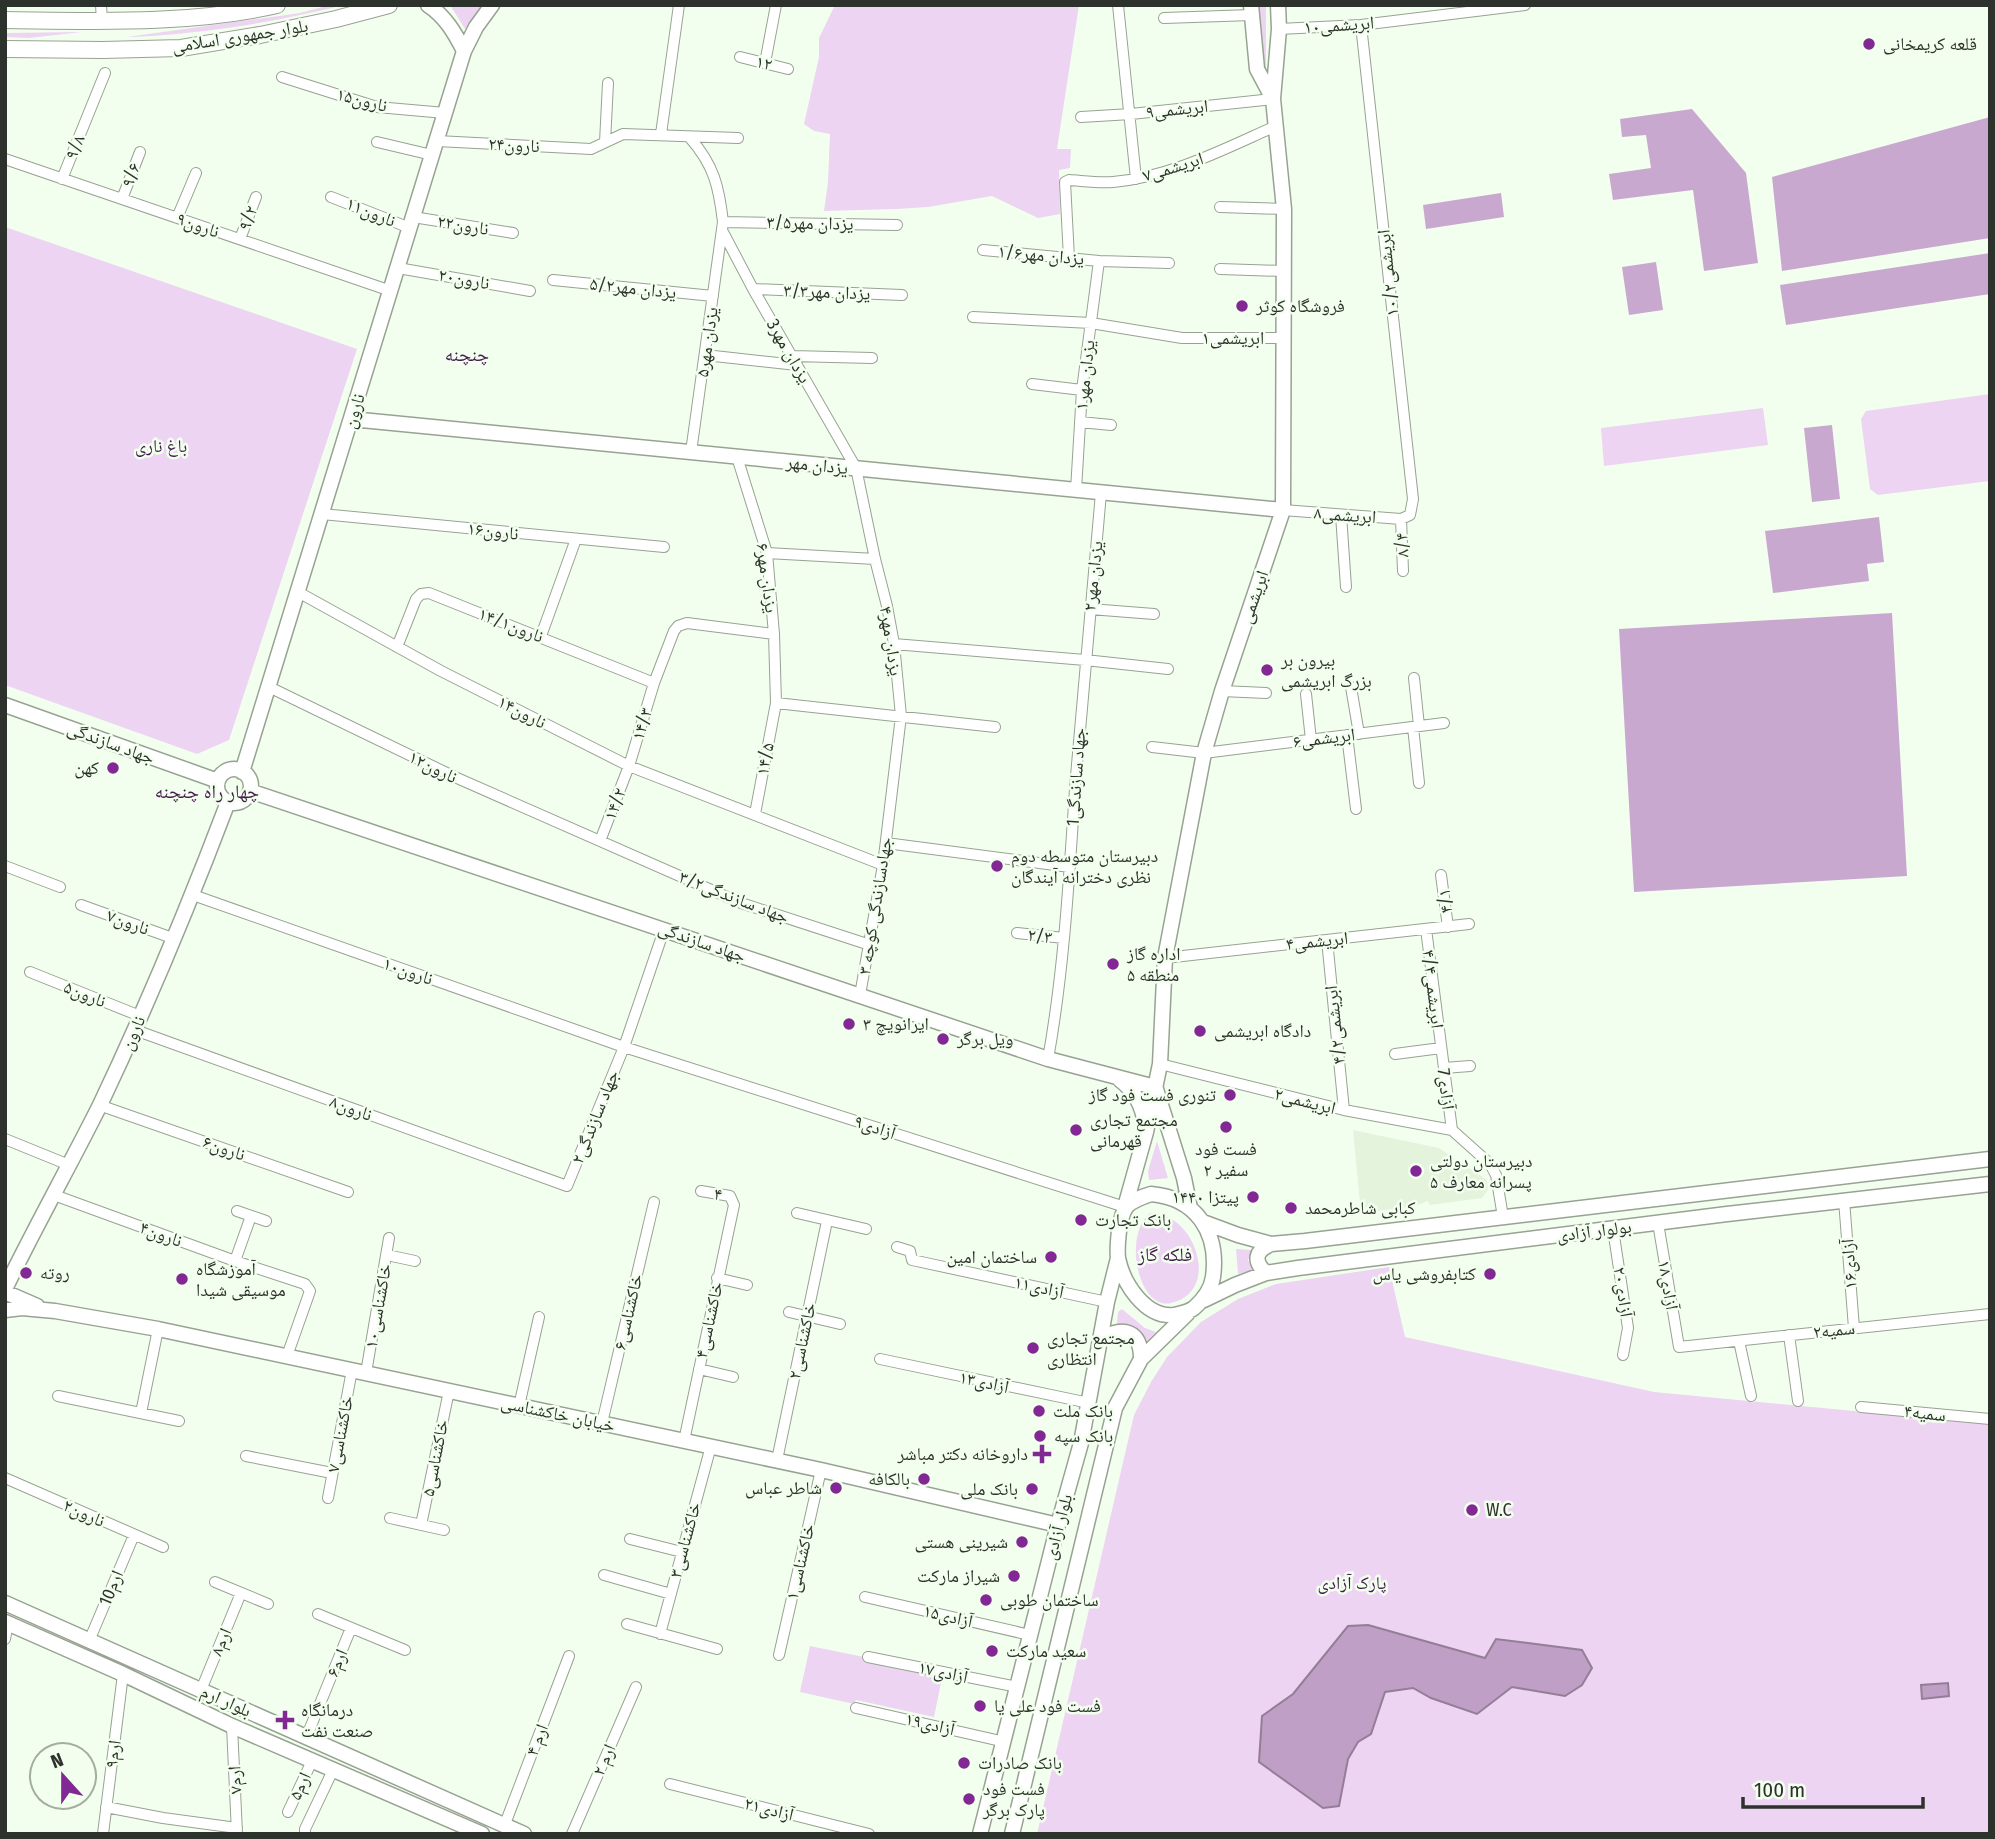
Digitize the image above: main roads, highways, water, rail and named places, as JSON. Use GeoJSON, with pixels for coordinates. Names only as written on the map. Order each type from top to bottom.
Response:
{"type":"FeatureCollection","features":[{"type":"Feature","properties":{"kind":"main road","name":"بلوار جمهوری اسلامی"},"geometry":{"type":"LineString","coordinates":[[5,20],[101,13],[208,11],[277,5]]}},
{"type":"Feature","properties":{"kind":"main road","name":"بلوار جمهوری اسلامی"},"geometry":{"type":"LineString","coordinates":[[5,49],[181,48],[260,35],[389,5]]}},
{"type":"Feature","properties":{"kind":"main road"},"geometry":{"type":"LineString","coordinates":[[428,5],[445,20],[464,51]]}},
{"type":"Feature","properties":{"kind":"main road","name":"نارون"},"geometry":{"type":"LineString","coordinates":[[242,772],[464,51],[476,27],[492,5]]}},
{"type":"Feature","properties":{"kind":"main road"},"geometry":{"type":"LineString","coordinates":[[1273,99],[1279,29],[1278,5]]}},
{"type":"Feature","properties":{"kind":"main road"},"geometry":{"type":"LineString","coordinates":[[1252,10],[1257,69],[1273,99]]}},
{"type":"Feature","properties":{"kind":"main road"},"geometry":{"type":"LineString","coordinates":[[101,13],[103,50]]}},
{"type":"Feature","properties":{"kind":"main road","name":"ابریشمی"},"geometry":{"type":"LineString","coordinates":[[1125,1207],[1146,1132],[1160,1064],[1165,958],[1204,753],[1283,510],[1284,209],[1273,99]]}},
{"type":"Feature","properties":{"kind":"main road","name":"یزدان مهر"},"geometry":{"type":"LineString","coordinates":[[351,419],[1283,510]]}},
{"type":"Feature","properties":{"kind":"main road","name":"جهاد سازندگی"},"geometry":{"type":"LineString","coordinates":[[5,705],[218,781]]}},
{"type":"Feature","properties":{"kind":"main road"},"geometry":{"type":"LineString","coordinates":[[228,770],[242,772],[249,780],[250,791],[247,796],[239,802],[224,800],[217,791],[218,781],[223,773],[228,770]]}},
{"type":"Feature","properties":{"kind":"main road","name":"جهاد سازندگی"},"geometry":{"type":"LineString","coordinates":[[250,791],[1048,1059],[1155,1087]]}},
{"type":"Feature","properties":{"kind":"main road","name":"نارون"},"geometry":{"type":"LineString","coordinates":[[6,1294],[21,1258],[135,1030],[193,895],[228,802]]}},
{"type":"Feature","properties":{"kind":"main road"},"geometry":{"type":"LineString","coordinates":[[1116,1078],[1127,1086],[1139,1103],[1146,1132]]}},
{"type":"Feature","properties":{"kind":"main road"},"geometry":{"type":"LineString","coordinates":[[1155,1087],[1184,1178],[1190,1208]]}},
{"type":"Feature","properties":{"kind":"main road","name":"بولوار آزادی"},"geometry":{"type":"LineString","coordinates":[[1203,1222],[1271,1244],[1990,1159]]}},
{"type":"Feature","properties":{"kind":"main road"},"geometry":{"type":"LineString","coordinates":[[1865,1174],[1867,1198]]}},
{"type":"Feature","properties":{"kind":"main road","name":"بولوار آزادی"},"geometry":{"type":"LineString","coordinates":[[1204,1300],[1266,1273],[1468,1246],[1990,1184]]}},
{"type":"Feature","properties":{"kind":"main road"},"geometry":{"type":"LineString","coordinates":[[1151,1194],[1167,1195],[1190,1208],[1203,1222],[1210,1239],[1213,1280],[1204,1300],[1188,1313],[1167,1315],[1155,1312],[1133,1293],[1118,1258],[1120,1224],[1125,1207],[1151,1194]]}},
{"type":"Feature","properties":{"kind":"main road"},"geometry":{"type":"LineString","coordinates":[[1266,1273],[1259,1266],[1257,1256],[1262,1248],[1271,1244]]}},
{"type":"Feature","properties":{"kind":"main road","name":"نارون"},"geometry":{"type":"LineString","coordinates":[[5,1274],[21,1258]]}},
{"type":"Feature","properties":{"kind":"main road","name":"بلوار آزادی"},"geometry":{"type":"LineString","coordinates":[[980,1834],[1058,1525],[1082,1443],[1107,1302],[1118,1258]]}},
{"type":"Feature","properties":{"kind":"main road","name":"خیابان خاکشناسی"},"geometry":{"type":"LineString","coordinates":[[6,1294],[55,1311]]}},
{"type":"Feature","properties":{"kind":"main road","name":"خیابان خاکشناسی"},"geometry":{"type":"LineString","coordinates":[[5,1310],[22,1308],[55,1311],[158,1329],[777,1460],[1058,1525]]}},
{"type":"Feature","properties":{"kind":"main road","name":"بلوار آزادی"},"geometry":{"type":"LineString","coordinates":[[1012,1834],[1115,1408],[1141,1359],[1188,1313]]}},
{"type":"Feature","properties":{"kind":"main road"},"geometry":{"type":"LineString","coordinates":[[1101,1339],[1112,1333],[1126,1332],[1139,1343],[1141,1359]]}},
{"type":"Feature","properties":{"kind":"main road","name":"بلوار ارم"},"geometry":{"type":"LineString","coordinates":[[5,1603],[524,1834]]}},
{"type":"Feature","properties":{"kind":"main road","name":"بلوار ارم"},"geometry":{"type":"LineString","coordinates":[[7,1622],[232,1726],[482,1834]]}},
{"type":"Feature","properties":{"kind":"main road"},"geometry":{"type":"LineString","coordinates":[[130,1677],[144,1664]]}},
{"type":"Feature","properties":{"kind":"place","name":"قلعه کریمخانی"},"geometry":{"type":"Point","coordinates":[1869,44]}},
{"type":"Feature","properties":{"kind":"place","name":"فروشگاه کوثر"},"geometry":{"type":"Point","coordinates":[1242,306]}},
{"type":"Feature","properties":{"kind":"place","name":"بیرون بر بزرگ ابریشمی"},"geometry":{"type":"Point","coordinates":[1267,670]}},
{"type":"Feature","properties":{"kind":"place","name":"کهن"},"geometry":{"type":"Point","coordinates":[113,768]}},
{"type":"Feature","properties":{"kind":"place","name":"دبیرستان متوسطه دوم نظری دخترانه آیندگان"},"geometry":{"type":"Point","coordinates":[997,866]}},
{"type":"Feature","properties":{"kind":"place","name":"اداره گاز منطقه ۵"},"geometry":{"type":"Point","coordinates":[1113,964]}},
{"type":"Feature","properties":{"kind":"place","name":"ایرانویچ ٣"},"geometry":{"type":"Point","coordinates":[849,1024]}},
{"type":"Feature","properties":{"kind":"place","name":"دادگاه ابریشمی"},"geometry":{"type":"Point","coordinates":[1200,1031]}},
{"type":"Feature","properties":{"kind":"place","name":"ویل برگر"},"geometry":{"type":"Point","coordinates":[943,1039]}},
{"type":"Feature","properties":{"kind":"place","name":"تنوری فست فود گاز"},"geometry":{"type":"Point","coordinates":[1230,1095]}},
{"type":"Feature","properties":{"kind":"place","name":"فست فود سفیر ۲"},"geometry":{"type":"Point","coordinates":[1226,1127]}},
{"type":"Feature","properties":{"kind":"place","name":"مجتمع تجاری قهرمانی"},"geometry":{"type":"Point","coordinates":[1076,1130]}},
{"type":"Feature","properties":{"kind":"place","name":"دبیرستان دولتی پسرانه معارف ۵"},"geometry":{"type":"Point","coordinates":[1416,1171]}},
{"type":"Feature","properties":{"kind":"place","name":"پیتزا ۱۴۴۰"},"geometry":{"type":"Point","coordinates":[1253,1197]}},
{"type":"Feature","properties":{"kind":"place","name":"کبابی شاطرمحمد"},"geometry":{"type":"Point","coordinates":[1291,1208]}},
{"type":"Feature","properties":{"kind":"place","name":"بانک تجارت"},"geometry":{"type":"Point","coordinates":[1081,1220]}},
{"type":"Feature","properties":{"kind":"place","name":"ساختمان امین"},"geometry":{"type":"Point","coordinates":[1051,1257]}},
{"type":"Feature","properties":{"kind":"place","name":"روته"},"geometry":{"type":"Point","coordinates":[26,1273]}},
{"type":"Feature","properties":{"kind":"place","name":"کتابفروشی یاس"},"geometry":{"type":"Point","coordinates":[1490,1274]}},
{"type":"Feature","properties":{"kind":"place","name":"آموزشگاه موسیقی شیدا"},"geometry":{"type":"Point","coordinates":[182,1279]}},
{"type":"Feature","properties":{"kind":"place","name":"مجتمع تجاری انتظاری"},"geometry":{"type":"Point","coordinates":[1033,1348]}},
{"type":"Feature","properties":{"kind":"place","name":"بانک ملت"},"geometry":{"type":"Point","coordinates":[1039,1411]}},
{"type":"Feature","properties":{"kind":"place","name":"بانک سپه"},"geometry":{"type":"Point","coordinates":[1040,1436]}},
{"type":"Feature","properties":{"kind":"place","name":"داروخانه دکتر مباشر"},"geometry":{"type":"Point","coordinates":[1042,1454]}},
{"type":"Feature","properties":{"kind":"place","name":"بالکافه"},"geometry":{"type":"Point","coordinates":[924,1479]}},
{"type":"Feature","properties":{"kind":"place","name":"شاطر عباس"},"geometry":{"type":"Point","coordinates":[836,1488]}},
{"type":"Feature","properties":{"kind":"place","name":"بانک ملی"},"geometry":{"type":"Point","coordinates":[1032,1489]}},
{"type":"Feature","properties":{"kind":"place","name":"W.C"},"geometry":{"type":"Point","coordinates":[1472,1510]}},
{"type":"Feature","properties":{"kind":"place","name":"شیرینی هستی"},"geometry":{"type":"Point","coordinates":[1022,1542]}},
{"type":"Feature","properties":{"kind":"place","name":"شیراز مارکت"},"geometry":{"type":"Point","coordinates":[1014,1576]}},
{"type":"Feature","properties":{"kind":"place","name":"ساختمان طوبی"},"geometry":{"type":"Point","coordinates":[986,1600]}},
{"type":"Feature","properties":{"kind":"place","name":"سعید مارکت"},"geometry":{"type":"Point","coordinates":[992,1651]}},
{"type":"Feature","properties":{"kind":"place","name":"فست فود علی یا"},"geometry":{"type":"Point","coordinates":[980,1706]}},
{"type":"Feature","properties":{"kind":"place","name":"درمانگاه صنعت نفت"},"geometry":{"type":"Point","coordinates":[285,1720]}},
{"type":"Feature","properties":{"kind":"place","name":"بانک صادرات"},"geometry":{"type":"Point","coordinates":[964,1763]}},
{"type":"Feature","properties":{"kind":"place","name":"فست فود پارک برگر"},"geometry":{"type":"Point","coordinates":[969,1799]}},
{"type":"Feature","properties":{"kind":"district","name":"چنچنه"},"geometry":{"type":"Point","coordinates":[467,354]}},
{"type":"Feature","properties":{"kind":"district","name":"چهار راه چنچنه"},"geometry":{"type":"Point","coordinates":[207,791]}},
{"type":"Feature","properties":{"kind":"district","name":"فلکه گاز"},"geometry":{"type":"Point","coordinates":[1165,1254]}},
{"type":"Feature","properties":{"kind":"park label","name":"باغ ناری"},"geometry":{"type":"Point","coordinates":[161,446]}},
{"type":"Feature","properties":{"kind":"park label","name":"پارک آزادی"},"geometry":{"type":"Point","coordinates":[1352,1583]}}]}
